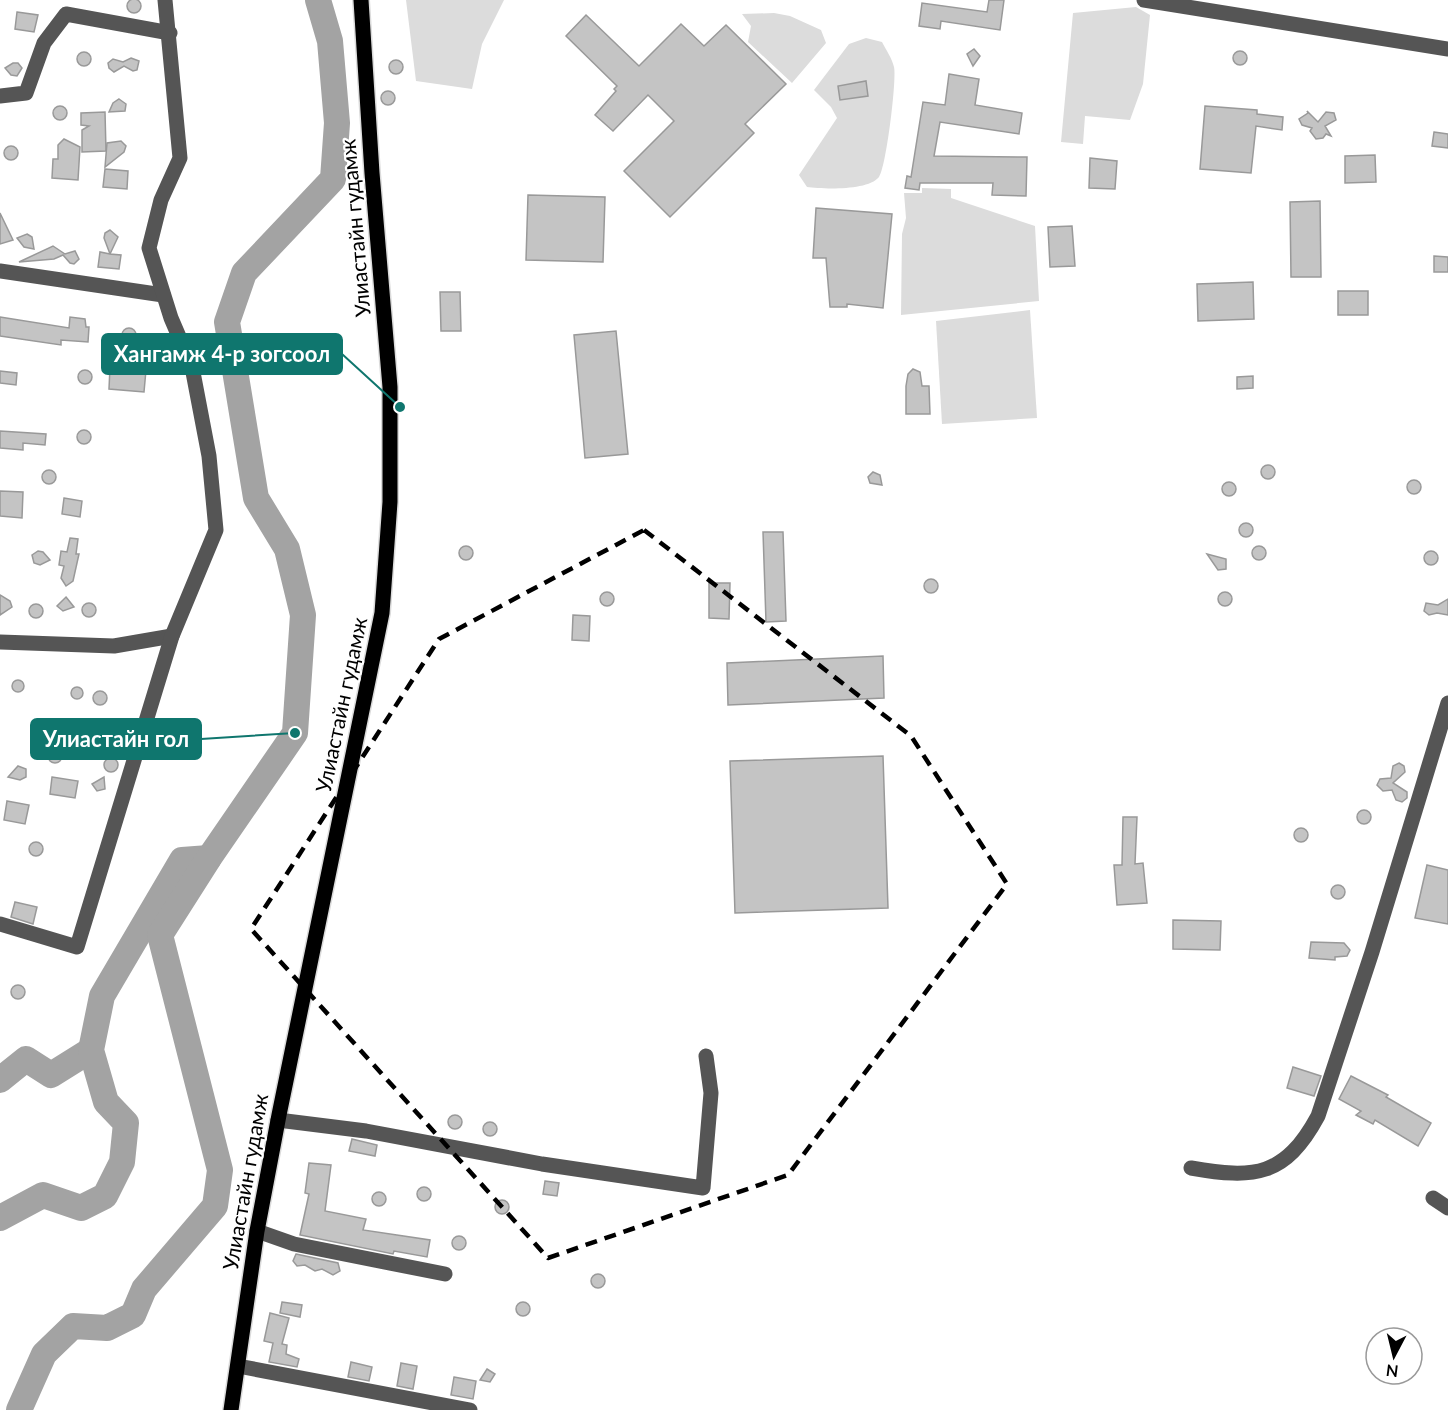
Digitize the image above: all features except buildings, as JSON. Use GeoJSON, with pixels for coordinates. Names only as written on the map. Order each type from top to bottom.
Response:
{"type":"FeatureCollection","features":[{"type":"Feature","properties":{"kind":"main road","name":"Улиастайн гудамж"},"geometry":{"type":"LineString","coordinates":[[231,1410],[256,1231],[382,613],[388,559],[390,387],[372,173],[361,0]]}},
{"type":"Feature","properties":{"kind":"street"},"geometry":{"type":"LineString","coordinates":[[0,924],[77,946],[172,636],[216,530],[208,456],[192,367],[163,295],[149,248],[161,200],[180,158],[170,33],[165,0]]}},
{"type":"Feature","properties":{"kind":"street"},"geometry":{"type":"LineString","coordinates":[[1144,0],[1448,49]]}},
{"type":"Feature","properties":{"kind":"street"},"geometry":{"type":"LineString","coordinates":[[0,96],[26,93],[44,43],[66,14],[170,33]]}},
{"type":"Feature","properties":{"kind":"street"},"geometry":{"type":"LineString","coordinates":[[0,271],[163,295]]}},
{"type":"Feature","properties":{"kind":"street"},"geometry":{"type":"LineString","coordinates":[[0,642],[114,646],[172,636]]}},
{"type":"Feature","properties":{"kind":"street"},"geometry":{"type":"LineString","coordinates":[[1191,1168],[1231,1175],[1265,1170],[1288,1159],[1307,1136],[1318,1116],[1372,952],[1448,703]]}},
{"type":"Feature","properties":{"kind":"street"},"geometry":{"type":"LineString","coordinates":[[278,1120],[366,1131],[542,1164],[703,1188],[711,1093],[706,1056]]}},
{"type":"Feature","properties":{"kind":"street"},"geometry":{"type":"LineString","coordinates":[[1433,1198],[1448,1208]]}},
{"type":"Feature","properties":{"kind":"street"},"geometry":{"type":"LineString","coordinates":[[256,1231],[294,1244],[445,1274]]}},
{"type":"Feature","properties":{"kind":"street"},"geometry":{"type":"LineString","coordinates":[[238,1366],[470,1410]]}},
{"type":"Feature","properties":{"kind":"highlighted area"},"geometry":{"type":"Polygon","coordinates":[[[644,530],[911,736],[1007,884],[788,1175],[548,1258],[251,929],[439,639],[644,530]]]}},
{"type":"Feature","properties":{"kind":"shaded area"},"geometry":{"type":"Polygon","coordinates":[[[406,0],[504,0],[482,44],[472,89],[416,81],[406,0]]]}},
{"type":"Feature","properties":{"kind":"shaded area"},"geometry":{"type":"Polygon","coordinates":[[[1136,7],[1150,15],[1143,84],[1130,120],[1085,116],[1083,144],[1061,142],[1073,13],[1136,7]]]}},
{"type":"Feature","properties":{"kind":"shaded area"},"geometry":{"type":"Polygon","coordinates":[[[774,13],[790,16],[821,30],[826,43],[792,83],[748,42],[751,26],[742,14],[774,13]]]}},
{"type":"Feature","properties":{"kind":"shaded area"},"geometry":{"type":"Polygon","coordinates":[[[866,38],[882,42],[894,67],[895,75],[882,170],[879,177],[865,185],[845,188],[807,187],[799,175],[837,118],[831,107],[814,90],[849,44],[866,38]]]}},
{"type":"Feature","properties":{"kind":"shaded area"},"geometry":{"type":"Polygon","coordinates":[[[922,188],[951,189],[951,198],[1035,226],[1039,301],[901,315],[902,234],[906,218],[904,193],[922,193],[922,188]]]}},
{"type":"Feature","properties":{"kind":"shaded area"},"geometry":{"type":"Polygon","coordinates":[[[1030,310],[1037,418],[942,424],[936,321],[1030,310]]]}},
{"type":"Feature","properties":{"kind":"waterway"},"geometry":{"type":"LineString","coordinates":[[19,1410],[44,1354],[73,1326],[107,1328],[133,1315],[144,1289],[215,1206],[220,1170],[160,935],[209,858],[295,733],[303,615],[287,549],[256,498],[227,322],[244,273],[333,179],[337,123],[330,41],[318,0]]}},
{"type":"Feature","properties":{"kind":"waterway"},"geometry":{"type":"LineString","coordinates":[[0,1218],[43,1195],[81,1208],[105,1196],[122,1162],[126,1123],[106,1102],[91,1050],[102,996],[182,860],[209,858]]}},
{"type":"Feature","properties":{"kind":"waterway"},"geometry":{"type":"LineString","coordinates":[[0,1080],[26,1059],[51,1075],[91,1050]]}},
{"type":"Feature","properties":{"kind":"place","name":"Хангамж 4-р зогсоол"},"geometry":{"type":"Point","coordinates":[400,407]}},
{"type":"Feature","properties":{"kind":"place","name":"Улиастайн гол"},"geometry":{"type":"Point","coordinates":[295,733]}}]}
